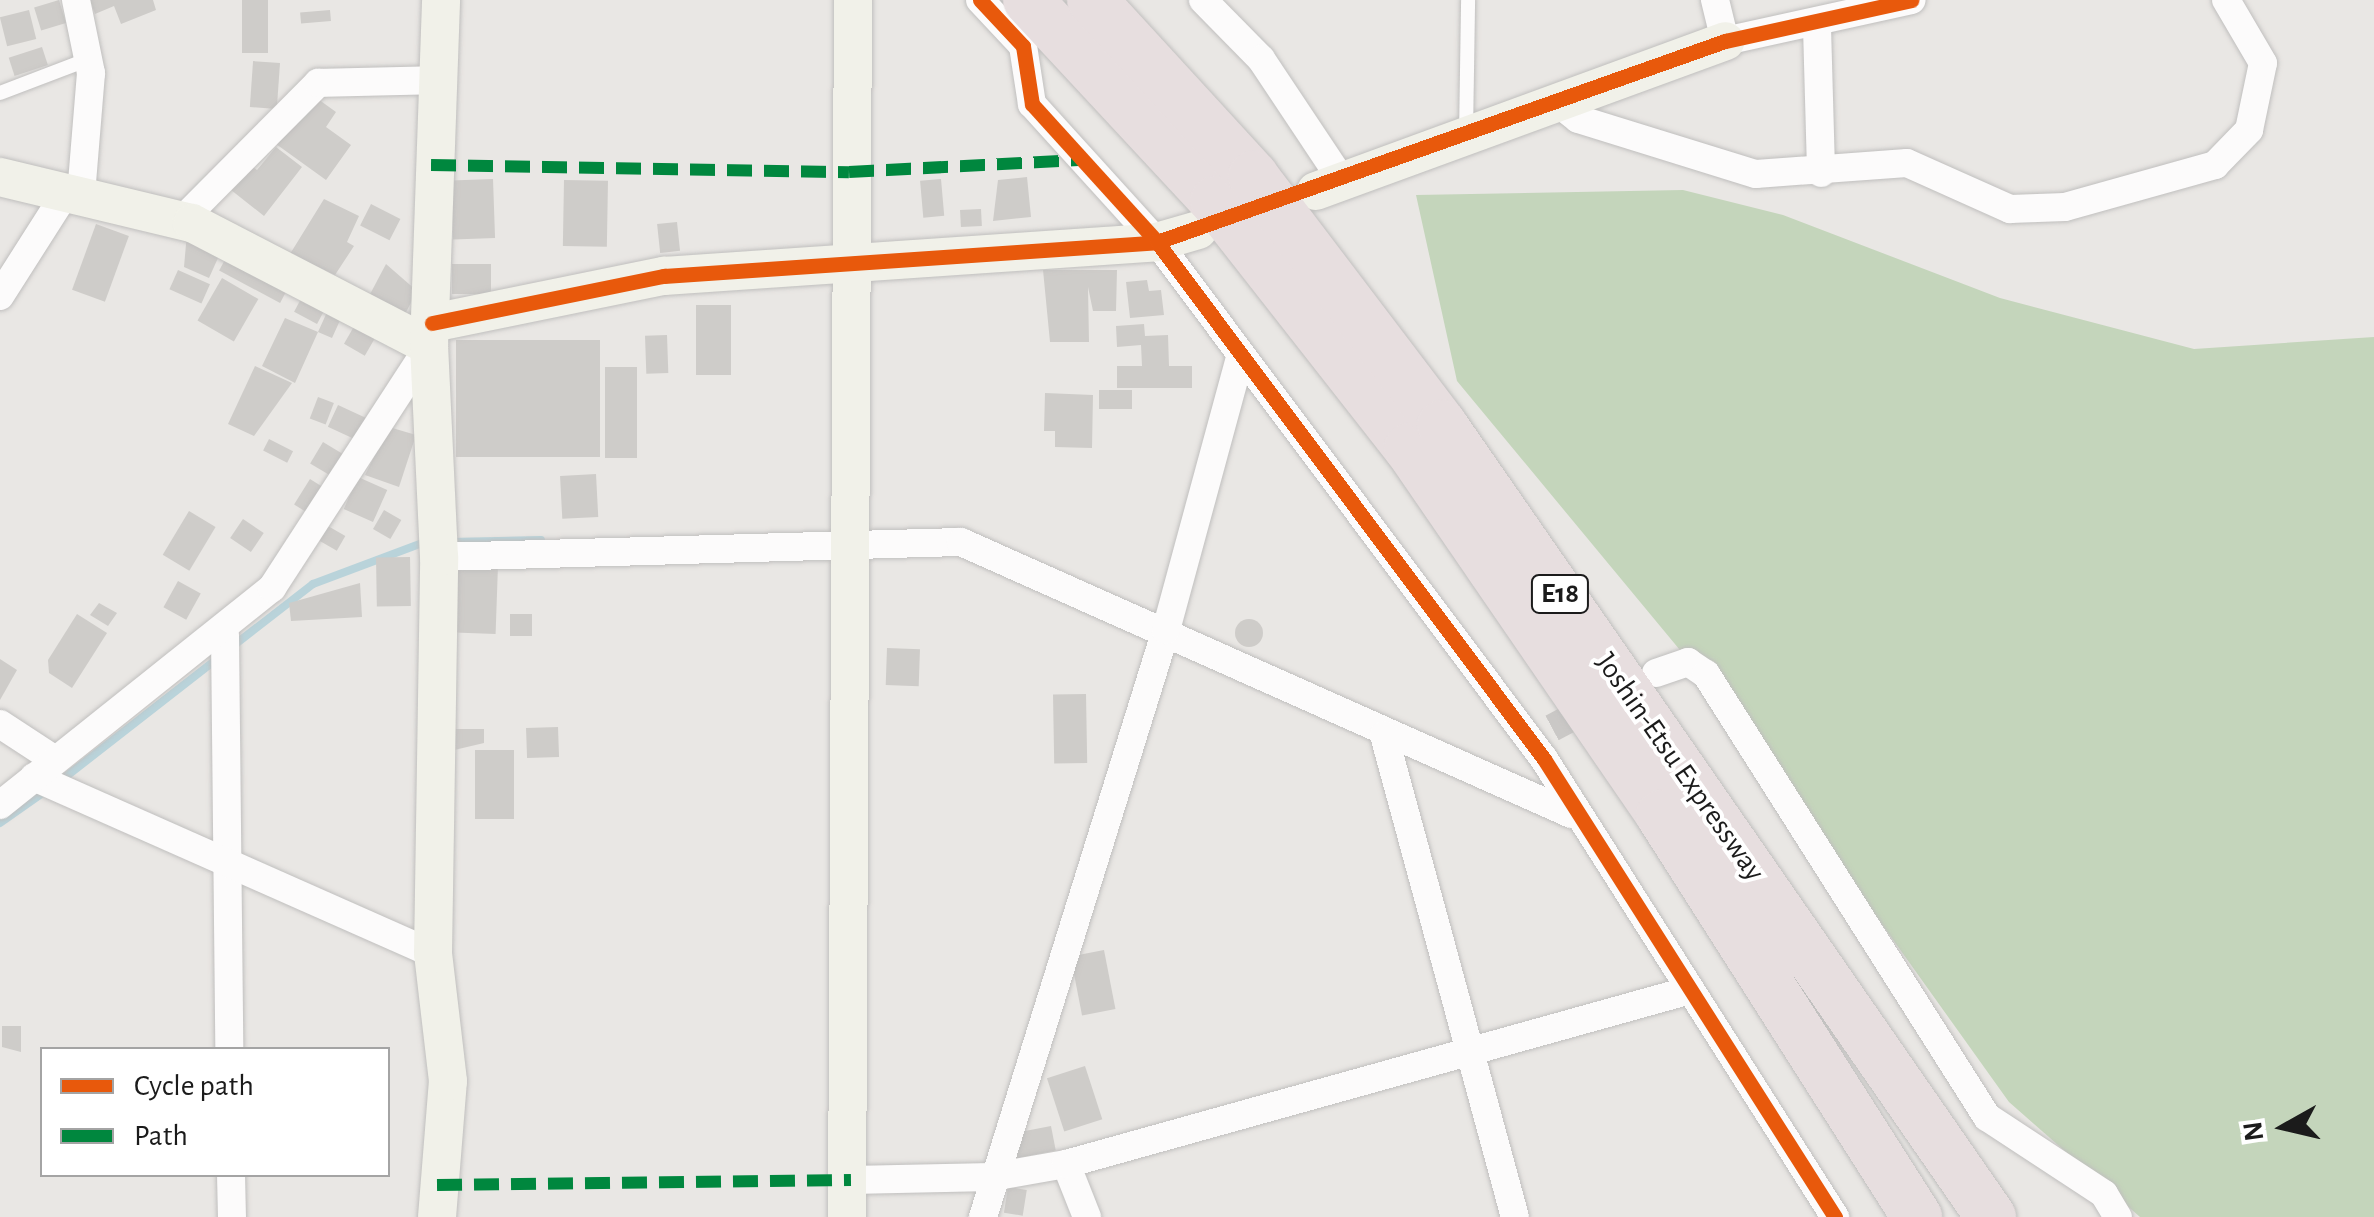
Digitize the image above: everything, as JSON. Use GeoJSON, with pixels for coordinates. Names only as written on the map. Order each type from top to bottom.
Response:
{"type":"FeatureCollection","features":[{"type":"Feature","properties":{"kind":"highway","name":"Joshin-Etsu Expressway"},"geometry":{"type":"LineString","coordinates":[[1061,11],[1409,448],[1661,815],[1917,1217]]}},
{"type":"Feature","properties":{"kind":"highway","name":"Joshin-Etsu Expressway"},"geometry":{"type":"LineString","coordinates":[[1061,11],[1253,176],[1419,394],[1991,1217]]}},
{"type":"Feature","properties":{"kind":"street"},"geometry":{"type":"LineString","coordinates":[[0,296],[74,192],[88,60],[76,0]]}},
{"type":"Feature","properties":{"kind":"street"},"geometry":{"type":"LineString","coordinates":[[437,1217],[448,1081],[434,954],[439,557],[430,334],[441,0]]}},
{"type":"Feature","properties":{"kind":"street"},"geometry":{"type":"LineString","coordinates":[[847,1217],[850,1180],[845,541],[852,0]]}},
{"type":"Feature","properties":{"kind":"street"},"geometry":{"type":"LineString","coordinates":[[980,0],[1023,46],[1032,104],[1157,242],[1240,357],[1542,735],[1571,814],[1835,1217]]}},
{"type":"Feature","properties":{"kind":"street"},"geometry":{"type":"LineString","coordinates":[[1203,0],[1261,58],[1328,185],[1725,41],[1817,27],[1846,10],[1912,0]]}},
{"type":"Feature","properties":{"kind":"street"},"geometry":{"type":"LineString","coordinates":[[1715,0],[1725,41]]}},
{"type":"Feature","properties":{"kind":"street"},"geometry":{"type":"LineString","coordinates":[[1557,102],[1578,119],[1756,174],[1907,163],[2010,208],[2066,207],[2215,165],[2249,130],[2263,63],[2226,0]]}},
{"type":"Feature","properties":{"kind":"street"},"geometry":{"type":"LineString","coordinates":[[1817,27],[1822,172]]}},
{"type":"Feature","properties":{"kind":"street"},"geometry":{"type":"LineString","coordinates":[[183,220],[318,83],[440,80]]}},
{"type":"Feature","properties":{"kind":"street"},"geometry":{"type":"LineString","coordinates":[[0,177],[183,220],[430,334],[664,276],[848,258],[1157,242],[1198,230]]}},
{"type":"Feature","properties":{"kind":"street"},"geometry":{"type":"LineString","coordinates":[[0,805],[224,635],[333,504],[430,334]]}},
{"type":"Feature","properties":{"kind":"street"},"geometry":{"type":"LineString","coordinates":[[983,1217],[992,1177],[1166,630],[1240,357]]}},
{"type":"Feature","properties":{"kind":"street"},"geometry":{"type":"LineString","coordinates":[[439,557],[845,541],[961,542],[1166,630],[1384,735],[1571,814]]}},
{"type":"Feature","properties":{"kind":"street"},"geometry":{"type":"LineString","coordinates":[[224,635],[230,1047]]}},
{"type":"Feature","properties":{"kind":"street"},"geometry":{"type":"LineString","coordinates":[[1656,673],[1688,662],[1706,674],[1987,1116],[2104,1194],[2118,1217]]}},
{"type":"Feature","properties":{"kind":"street"},"geometry":{"type":"LineString","coordinates":[[0,724],[44,768],[227,866],[434,954]]}},
{"type":"Feature","properties":{"kind":"street"},"geometry":{"type":"LineString","coordinates":[[1384,735],[1515,1217]]}},
{"type":"Feature","properties":{"kind":"street"},"geometry":{"type":"LineString","coordinates":[[850,1180],[992,1177],[1066,1164],[1471,1055],[1687,991]]}},
{"type":"Feature","properties":{"kind":"street"},"geometry":{"type":"LineString","coordinates":[[1066,1164],[1087,1217]]}},
{"type":"Feature","properties":{"kind":"street"},"geometry":{"type":"LineString","coordinates":[[231,1177],[232,1217]]}},
{"type":"Feature","properties":{"kind":"lane"},"geometry":{"type":"LineString","coordinates":[[1466,134],[1468,0]]}},
{"type":"Feature","properties":{"kind":"lane"},"geometry":{"type":"LineString","coordinates":[[0,93],[88,60]]}},
{"type":"Feature","properties":{"kind":"green space"},"geometry":{"type":"Polygon","coordinates":[[[1683,190],[1783,215],[2000,298],[2194,349],[2374,337],[2374,1217],[2140,1217],[2009,1102],[1723,702],[1457,381],[1416,195],[1683,190]]]}},
{"type":"Feature","properties":{"kind":"building"},"geometry":{"type":"Polygon","coordinates":[[[59,0],[66,23],[41,31],[34,8],[59,0]]]}},
{"type":"Feature","properties":{"kind":"building"},"geometry":{"type":"Polygon","coordinates":[[[90,0],[153,0],[156,10],[121,24],[114,6],[95,14],[90,0]]]}},
{"type":"Feature","properties":{"kind":"building"},"geometry":{"type":"Polygon","coordinates":[[[242,0],[268,0],[268,53],[242,53],[242,0]]]}},
{"type":"Feature","properties":{"kind":"building"},"geometry":{"type":"Polygon","coordinates":[[[29,10],[36,39],[7,46],[0,17],[29,10]]]}},
{"type":"Feature","properties":{"kind":"building"},"geometry":{"type":"Polygon","coordinates":[[[330,10],[331,21],[301,24],[300,13],[330,10]]]}},
{"type":"Feature","properties":{"kind":"building"},"geometry":{"type":"Polygon","coordinates":[[[42,47],[48,65],[15,76],[9,58],[42,47]]]}},
{"type":"Feature","properties":{"kind":"building"},"geometry":{"type":"Polygon","coordinates":[[[253,61],[280,63],[277,109],[250,107],[253,61]]]}},
{"type":"Feature","properties":{"kind":"building"},"geometry":{"type":"Polygon","coordinates":[[[311,94],[336,112],[326,127],[351,145],[326,180],[276,144],[311,94]]]}},
{"type":"Feature","properties":{"kind":"building"},"geometry":{"type":"Polygon","coordinates":[[[276,147],[302,167],[264,216],[226,186],[245,161],[257,170],[276,147]]]}},
{"type":"Feature","properties":{"kind":"building"},"geometry":{"type":"Polygon","coordinates":[[[1027,177],[1031,217],[993,221],[998,180],[1027,177]]]}},
{"type":"Feature","properties":{"kind":"building"},"geometry":{"type":"Polygon","coordinates":[[[493,179],[495,238],[453,239],[451,180],[493,179]]]}},
{"type":"Feature","properties":{"kind":"building"},"geometry":{"type":"Polygon","coordinates":[[[941,179],[944,216],[923,218],[920,181],[941,179]]]}},
{"type":"Feature","properties":{"kind":"building"},"geometry":{"type":"Polygon","coordinates":[[[564,180],[608,181],[607,247],[563,246],[564,180]]]}},
{"type":"Feature","properties":{"kind":"building"},"geometry":{"type":"Polygon","coordinates":[[[324,199],[359,216],[347,242],[354,246],[335,275],[290,254],[324,199]]]}},
{"type":"Feature","properties":{"kind":"building"},"geometry":{"type":"Polygon","coordinates":[[[371,204],[400,219],[390,240],[360,225],[371,204]]]}},
{"type":"Feature","properties":{"kind":"building"},"geometry":{"type":"Polygon","coordinates":[[[981,209],[982,226],[961,227],[960,210],[981,209]]]}},
{"type":"Feature","properties":{"kind":"building"},"geometry":{"type":"Polygon","coordinates":[[[677,222],[680,251],[660,253],[657,224],[677,222]]]}},
{"type":"Feature","properties":{"kind":"building"},"geometry":{"type":"Polygon","coordinates":[[[96,224],[129,236],[105,302],[72,290],[96,224]]]}},
{"type":"Feature","properties":{"kind":"building"},"geometry":{"type":"Polygon","coordinates":[[[187,233],[222,249],[209,278],[184,267],[187,233]]]}},
{"type":"Feature","properties":{"kind":"building"},"geometry":{"type":"Polygon","coordinates":[[[229,252],[290,284],[280,303],[219,271],[229,252]]]}},
{"type":"Feature","properties":{"kind":"building"},"geometry":{"type":"Polygon","coordinates":[[[386,264],[417,291],[403,318],[368,298],[386,264]]]}},
{"type":"Feature","properties":{"kind":"building"},"geometry":{"type":"Polygon","coordinates":[[[452,264],[491,264],[491,294],[452,294],[452,264]]]}},
{"type":"Feature","properties":{"kind":"building"},"geometry":{"type":"Polygon","coordinates":[[[178,270],[210,284],[201,303],[169,289],[178,270]]]}},
{"type":"Feature","properties":{"kind":"building"},"geometry":{"type":"Polygon","coordinates":[[[1043,270],[1117,270],[1116,311],[1093,311],[1088,287],[1089,342],[1050,342],[1043,270]]]}},
{"type":"Feature","properties":{"kind":"building"},"geometry":{"type":"Polygon","coordinates":[[[222,278],[258,299],[234,341],[198,320],[222,278]]]}},
{"type":"Feature","properties":{"kind":"building"},"geometry":{"type":"Polygon","coordinates":[[[1147,280],[1149,291],[1161,290],[1164,315],[1130,318],[1126,282],[1147,280]]]}},
{"type":"Feature","properties":{"kind":"building"},"geometry":{"type":"Polygon","coordinates":[[[303,295],[326,307],[317,324],[294,312],[303,295]]]}},
{"type":"Feature","properties":{"kind":"building"},"geometry":{"type":"Polygon","coordinates":[[[696,305],[731,305],[731,375],[696,375],[696,305]]]}},
{"type":"Feature","properties":{"kind":"building"},"geometry":{"type":"Polygon","coordinates":[[[328,310],[342,316],[332,338],[318,332],[328,310]]]}},
{"type":"Feature","properties":{"kind":"building"},"geometry":{"type":"Polygon","coordinates":[[[285,318],[318,332],[295,383],[262,366],[285,318]]]}},
{"type":"Feature","properties":{"kind":"building"},"geometry":{"type":"Polygon","coordinates":[[[356,323],[377,335],[365,356],[344,344],[356,323]]]}},
{"type":"Feature","properties":{"kind":"building"},"geometry":{"type":"Polygon","coordinates":[[[1144,324],[1145,336],[1168,335],[1169,366],[1192,366],[1192,388],[1117,388],[1117,366],[1142,366],[1141,345],[1117,347],[1116,326],[1144,324]]]}},
{"type":"Feature","properties":{"kind":"building"},"geometry":{"type":"Polygon","coordinates":[[[667,335],[668,373],[646,374],[645,336],[667,335]]]}},
{"type":"Feature","properties":{"kind":"building"},"geometry":{"type":"Polygon","coordinates":[[[456,340],[600,340],[600,457],[456,457],[456,340]]]}},
{"type":"Feature","properties":{"kind":"building"},"geometry":{"type":"Polygon","coordinates":[[[255,366],[292,383],[254,436],[228,424],[255,366]]]}},
{"type":"Feature","properties":{"kind":"building"},"geometry":{"type":"Polygon","coordinates":[[[605,367],[637,367],[637,458],[605,458],[605,367]]]}},
{"type":"Feature","properties":{"kind":"building"},"geometry":{"type":"Polygon","coordinates":[[[1099,390],[1132,390],[1132,409],[1099,409],[1099,390]]]}},
{"type":"Feature","properties":{"kind":"building"},"geometry":{"type":"Polygon","coordinates":[[[1045,393],[1093,395],[1092,448],[1055,447],[1055,431],[1044,431],[1045,393]]]}},
{"type":"Feature","properties":{"kind":"building"},"geometry":{"type":"Polygon","coordinates":[[[318,397],[334,403],[326,425],[310,418],[318,397]]]}},
{"type":"Feature","properties":{"kind":"building"},"geometry":{"type":"Polygon","coordinates":[[[338,405],[366,418],[356,440],[328,427],[338,405]]]}},
{"type":"Feature","properties":{"kind":"building"},"geometry":{"type":"Polygon","coordinates":[[[389,427],[416,435],[399,487],[365,475],[389,427]]]}},
{"type":"Feature","properties":{"kind":"building"},"geometry":{"type":"Polygon","coordinates":[[[269,439],[293,451],[287,463],[263,451],[269,439]]]}},
{"type":"Feature","properties":{"kind":"building"},"geometry":{"type":"Polygon","coordinates":[[[323,442],[345,455],[332,477],[310,463],[323,442]]]}},
{"type":"Feature","properties":{"kind":"building"},"geometry":{"type":"Polygon","coordinates":[[[596,474],[598,517],[562,519],[560,476],[596,474]]]}},
{"type":"Feature","properties":{"kind":"building"},"geometry":{"type":"Polygon","coordinates":[[[358,477],[387,490],[373,522],[344,509],[358,477]]]}},
{"type":"Feature","properties":{"kind":"building"},"geometry":{"type":"Polygon","coordinates":[[[310,479],[323,487],[307,512],[294,504],[310,479]]]}},
{"type":"Feature","properties":{"kind":"building"},"geometry":{"type":"Polygon","coordinates":[[[384,510],[401,520],[390,539],[373,529],[384,510]]]}},
{"type":"Feature","properties":{"kind":"building"},"geometry":{"type":"Polygon","coordinates":[[[189,511],[216,527],[189,571],[163,555],[189,511]]]}},
{"type":"Feature","properties":{"kind":"building"},"geometry":{"type":"Polygon","coordinates":[[[243,519],[264,533],[251,552],[230,538],[243,519]]]}},
{"type":"Feature","properties":{"kind":"building"},"geometry":{"type":"Polygon","coordinates":[[[328,526],[345,536],[337,551],[320,541],[328,526]]]}},
{"type":"Feature","properties":{"kind":"building"},"geometry":{"type":"Polygon","coordinates":[[[410,557],[411,606],[377,607],[376,558],[410,557]]]}},
{"type":"Feature","properties":{"kind":"building"},"geometry":{"type":"Polygon","coordinates":[[[457,564],[498,565],[496,634],[455,633],[457,564]]]}},
{"type":"Feature","properties":{"kind":"building"},"geometry":{"type":"Polygon","coordinates":[[[178,581],[201,594],[186,620],[163,607],[178,581]]]}},
{"type":"Feature","properties":{"kind":"building"},"geometry":{"type":"Polygon","coordinates":[[[360,583],[362,617],[291,621],[289,603],[360,583]]]}},
{"type":"Feature","properties":{"kind":"building"},"geometry":{"type":"Polygon","coordinates":[[[99,603],[117,613],[108,626],[90,615],[99,603]]]}},
{"type":"Feature","properties":{"kind":"building"},"geometry":{"type":"Polygon","coordinates":[[[77,614],[107,633],[72,688],[49,673],[48,660],[77,614]]]}},
{"type":"Feature","properties":{"kind":"building"},"geometry":{"type":"Polygon","coordinates":[[[510,614],[532,614],[532,636],[510,636],[510,614]]]}},
{"type":"Feature","properties":{"kind":"building"},"geometry":{"type":"Polygon","coordinates":[[[1249,619],[1259,623],[1263,633],[1259,643],[1249,647],[1239,643],[1235,633],[1239,623],[1249,619]]]}},
{"type":"Feature","properties":{"kind":"building"},"geometry":{"type":"Polygon","coordinates":[[[887,648],[920,649],[919,686],[886,685],[887,648]]]}},
{"type":"Feature","properties":{"kind":"building"},"geometry":{"type":"Polygon","coordinates":[[[0,659],[17,670],[0,700],[0,659]]]}},
{"type":"Feature","properties":{"kind":"building"},"geometry":{"type":"Polygon","coordinates":[[[1086,694],[1087,763],[1054,764],[1053,695],[1086,694]]]}},
{"type":"Feature","properties":{"kind":"building"},"geometry":{"type":"Polygon","coordinates":[[[558,727],[559,757],[527,758],[526,728],[558,727]]]}},
{"type":"Feature","properties":{"kind":"building"},"geometry":{"type":"Polygon","coordinates":[[[450,729],[484,729],[484,743],[450,751],[450,729]]]}},
{"type":"Feature","properties":{"kind":"building"},"geometry":{"type":"Polygon","coordinates":[[[475,750],[514,750],[514,819],[475,819],[475,750]]]}},
{"type":"Feature","properties":{"kind":"building"},"geometry":{"type":"Polygon","coordinates":[[[1104,950],[1115,1009],[1082,1015],[1071,956],[1104,950]]]}},
{"type":"Feature","properties":{"kind":"building"},"geometry":{"type":"Polygon","coordinates":[[[2,1026],[21,1026],[21,1052],[2,1047],[2,1026]]]}},
{"type":"Feature","properties":{"kind":"building"},"geometry":{"type":"Polygon","coordinates":[[[1085,1066],[1102,1119],[1064,1132],[1047,1078],[1085,1066]]]}},
{"type":"Feature","properties":{"kind":"building"},"geometry":{"type":"Polygon","coordinates":[[[1051,1126],[1056,1151],[1016,1158],[1011,1134],[1051,1126]]]}},
{"type":"Feature","properties":{"kind":"building"},"geometry":{"type":"Polygon","coordinates":[[[1008,1187],[1027,1190],[1023,1216],[1004,1213],[1008,1187]]]}},
{"type":"Feature","properties":{"kind":"waterway"},"geometry":{"type":"LineString","coordinates":[[450,542],[541,540]]}},
{"type":"Feature","properties":{"kind":"waterway"},"geometry":{"type":"LineString","coordinates":[[233,646],[313,584],[422,543]]}},
{"type":"Feature","properties":{"kind":"waterway"},"geometry":{"type":"LineString","coordinates":[[59,782],[213,662]]}},
{"type":"Feature","properties":{"kind":"waterway"},"geometry":{"type":"LineString","coordinates":[[0,823],[47,790]]}},
{"type":"Feature","properties":{"kind":"tunnel"},"geometry":{"type":"LineString","coordinates":[[1552,728],[1599,703]]}},
{"type":"Feature","properties":{"kind":"marked path"},"geometry":{"type":"LineString","coordinates":[[431,165],[849,172],[1079,160]]}},
{"type":"Feature","properties":{"kind":"marked path"},"geometry":{"type":"LineString","coordinates":[[437,1185],[851,1180]]}},
{"type":"Feature","properties":{"kind":"cycle path"},"geometry":{"type":"LineString","coordinates":[[980,0],[1023,46],[1032,104],[1157,242],[1544,759],[1835,1217]]}},
{"type":"Feature","properties":{"kind":"cycle path"},"geometry":{"type":"LineString","coordinates":[[432,323],[664,276],[1157,242],[1725,41],[1912,0]]}}]}
